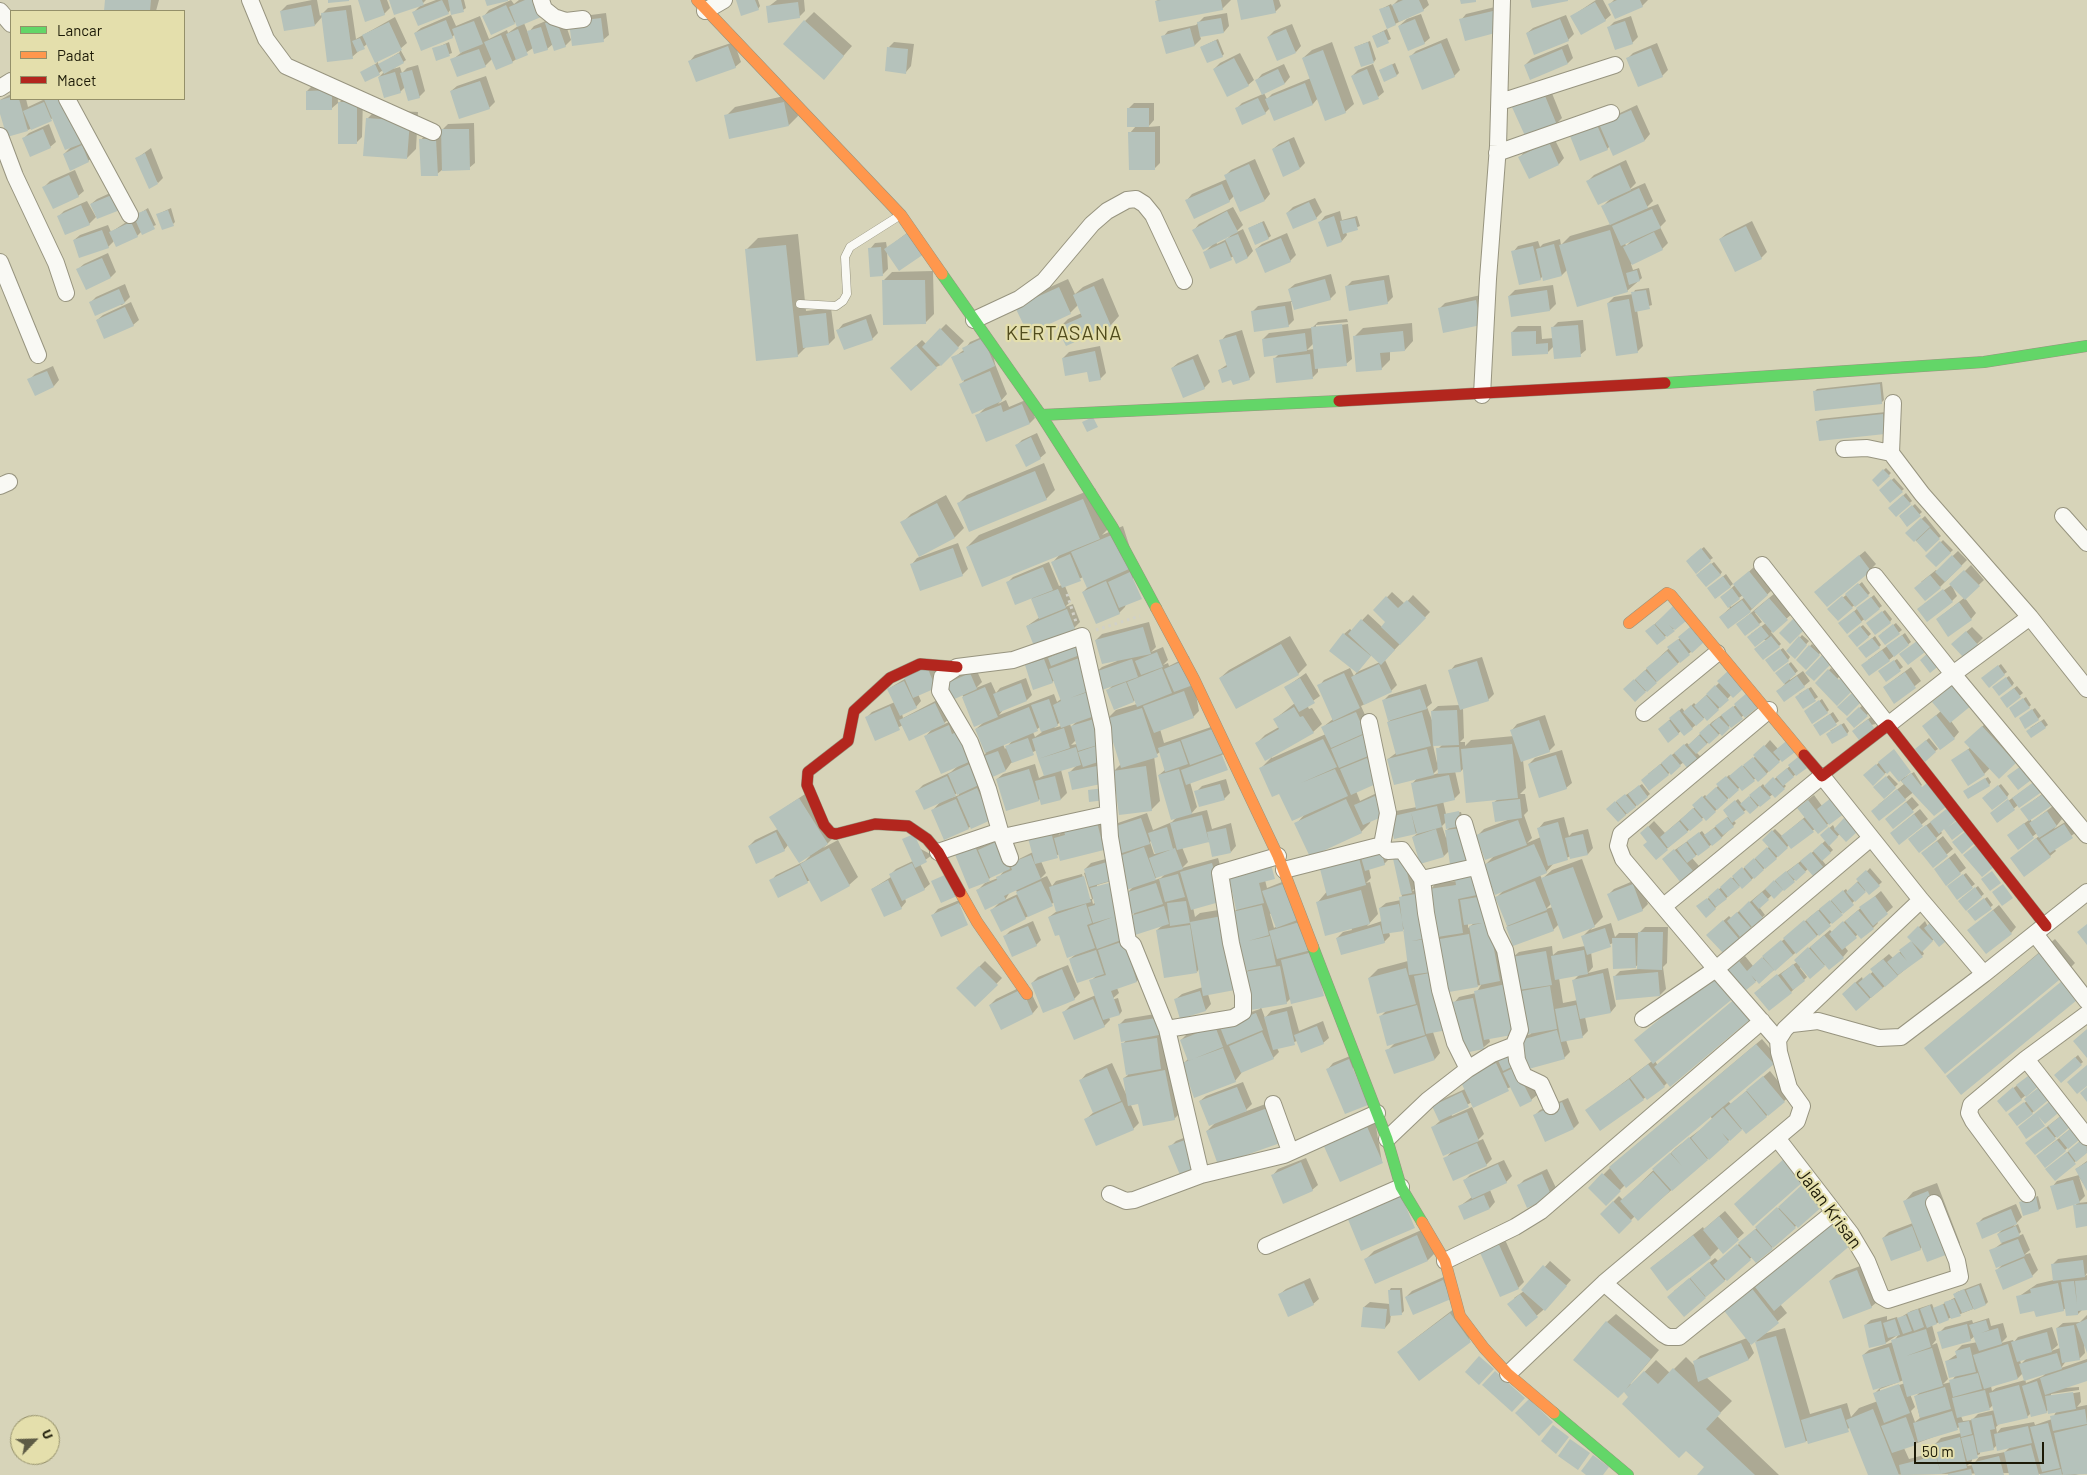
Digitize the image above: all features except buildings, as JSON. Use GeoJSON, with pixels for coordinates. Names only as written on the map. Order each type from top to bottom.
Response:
{"type":"FeatureCollection","features":[{"type":"Feature","properties":{"kind":"street"},"geometry":{"type":"LineString","coordinates":[[250,0],[266,39],[286,66],[433,132]]}},
{"type":"Feature","properties":{"kind":"street"},"geometry":{"type":"LineString","coordinates":[[542,0],[544,9],[554,17],[566,21],[583,19]]}},
{"type":"Feature","properties":{"kind":"street"},"geometry":{"type":"LineString","coordinates":[[701,5],[724,0]]}},
{"type":"Feature","properties":{"kind":"street"},"geometry":{"type":"LineString","coordinates":[[1482,396],[1500,102],[1502,0]]}},
{"type":"Feature","properties":{"kind":"street"},"geometry":{"type":"LineString","coordinates":[[701,5],[901,215],[1041,415],[1113,528],[1194,679],[1281,863],[1387,1139],[1401,1188],[1445,1261],[1460,1316],[1484,1348],[1508,1374],[1628,1475]]}},
{"type":"Feature","properties":{"kind":"street"},"geometry":{"type":"LineString","coordinates":[[0,11],[10,23]]}},
{"type":"Feature","properties":{"kind":"street"},"geometry":{"type":"LineString","coordinates":[[1500,102],[1615,65]]}},
{"type":"Feature","properties":{"kind":"street"},"geometry":{"type":"LineString","coordinates":[[68,100],[130,215]]}},
{"type":"Feature","properties":{"kind":"street"},"geometry":{"type":"LineString","coordinates":[[1497,153],[1611,113]]}},
{"type":"Feature","properties":{"kind":"street"},"geometry":{"type":"LineString","coordinates":[[0,136],[16,176],[44,234],[66,293]]}},
{"type":"Feature","properties":{"kind":"street"},"geometry":{"type":"LineString","coordinates":[[974,320],[1019,300],[1044,281],[1092,224],[1107,211],[1127,200],[1136,199],[1144,204],[1153,215],[1184,281]]}},
{"type":"Feature","properties":{"kind":"street"},"geometry":{"type":"LineString","coordinates":[[0,262],[38,355]]}},
{"type":"Feature","properties":{"kind":"street"},"geometry":{"type":"LineString","coordinates":[[1041,415],[1482,396],[1984,362],[2087,346]]}},
{"type":"Feature","properties":{"kind":"street"},"geometry":{"type":"LineString","coordinates":[[1893,403],[1891,453],[1922,494],[2030,617],[2081,670],[2087,689]]}},
{"type":"Feature","properties":{"kind":"street"},"geometry":{"type":"LineString","coordinates":[[1844,449],[1868,448],[1891,453]]}},
{"type":"Feature","properties":{"kind":"street"},"geometry":{"type":"LineString","coordinates":[[2064,516],[2087,543]]}},
{"type":"Feature","properties":{"kind":"street"},"geometry":{"type":"LineString","coordinates":[[1762,564],[1888,725],[2040,930],[2087,1001]]}},
{"type":"Feature","properties":{"kind":"street"},"geometry":{"type":"LineString","coordinates":[[1875,576],[1953,674],[2087,835]]}},
{"type":"Feature","properties":{"kind":"street"},"geometry":{"type":"LineString","coordinates":[[1628,624],[1667,593],[1676,600],[1718,653],[1770,710],[1921,900],[1984,974]]}},
{"type":"Feature","properties":{"kind":"street"},"geometry":{"type":"LineString","coordinates":[[1664,906],[1822,776],[2030,617]]}},
{"type":"Feature","properties":{"kind":"street"},"geometry":{"type":"LineString","coordinates":[[1027,994],[977,922],[938,852],[927,839],[908,826],[875,824],[841,833],[831,833],[824,825],[813,802],[807,785],[807,775],[848,741],[854,711],[890,678],[920,664],[957,667],[1012,660],[1082,636],[1103,728],[1108,814],[1128,941],[1134,947],[1167,1029],[1201,1175]]}},
{"type":"Feature","properties":{"kind":"street"},"geometry":{"type":"LineString","coordinates":[[1644,714],[1718,653]]}},
{"type":"Feature","properties":{"kind":"street"},"geometry":{"type":"LineString","coordinates":[[957,667],[942,677],[940,691],[970,742],[988,789],[1010,858]]}},
{"type":"Feature","properties":{"kind":"street"},"geometry":{"type":"LineString","coordinates":[[1508,1374],[1604,1283],[1798,1121],[1802,1106],[1789,1088],[1779,1052],[1778,1040],[1619,853],[1618,846],[1621,834],[1770,710]]}},
{"type":"Feature","properties":{"kind":"street"},"geometry":{"type":"LineString","coordinates":[[1369,722],[1388,813],[1382,833],[1382,845],[1388,851],[1402,850],[1409,863],[1418,870],[1422,879],[1426,914],[1440,990],[1455,1043],[1468,1069]]}},
{"type":"Feature","properties":{"kind":"street"},"geometry":{"type":"LineString","coordinates":[[938,852],[1001,834],[1108,814]]}},
{"type":"Feature","properties":{"kind":"street"},"geometry":{"type":"LineString","coordinates":[[1464,822],[1475,867],[1496,932],[1505,950],[1520,1030],[1515,1045],[1522,1072],[1527,1078],[1541,1084],[1551,1106]]}},
{"type":"Feature","properties":{"kind":"street"},"geometry":{"type":"LineString","coordinates":[[1643,1019],[1716,969],[1871,838]]}},
{"type":"Feature","properties":{"kind":"street"},"geometry":{"type":"LineString","coordinates":[[1167,1029],[1233,1018],[1243,1012],[1243,995],[1231,943],[1220,872],[1382,845]]}},
{"type":"Feature","properties":{"kind":"street"},"geometry":{"type":"LineString","coordinates":[[1422,879],[1475,867]]}},
{"type":"Feature","properties":{"kind":"street"},"geometry":{"type":"LineString","coordinates":[[1792,1024],[1818,1021],[1884,1039],[1901,1037],[2087,892]]}},
{"type":"Feature","properties":{"kind":"street"},"geometry":{"type":"LineString","coordinates":[[1778,1040],[1785,1029],[1921,900]]}},
{"type":"Feature","properties":{"kind":"street"},"geometry":{"type":"LineString","coordinates":[[2027,1194],[1973,1121],[1970,1113],[1971,1105],[2026,1059],[2087,1014]]}},
{"type":"Feature","properties":{"kind":"street"},"geometry":{"type":"LineString","coordinates":[[1445,1261],[1515,1227],[1541,1211],[1762,1021]]}},
{"type":"Feature","properties":{"kind":"street"},"geometry":{"type":"LineString","coordinates":[[1387,1139],[1428,1100],[1468,1069],[1492,1054],[1515,1045]]}},
{"type":"Feature","properties":{"kind":"street"},"geometry":{"type":"LineString","coordinates":[[2026,1059],[2087,1137]]}},
{"type":"Feature","properties":{"kind":"street"},"geometry":{"type":"LineString","coordinates":[[1273,1104],[1290,1151]]}},
{"type":"Feature","properties":{"kind":"street"},"geometry":{"type":"LineString","coordinates":[[1110,1194],[1128,1201],[1165,1190],[1201,1175],[1284,1155],[1377,1113]]}},
{"type":"Feature","properties":{"kind":"street","name":"Jalan Krisan"},"geometry":{"type":"LineString","coordinates":[[1777,1138],[1851,1234],[1867,1261],[1881,1296],[1888,1300],[1894,1300],[1960,1278],[1957,1261],[1934,1203]]}},
{"type":"Feature","properties":{"kind":"street"},"geometry":{"type":"LineString","coordinates":[[1266,1246],[1401,1188]]}},
{"type":"Feature","properties":{"kind":"street"},"geometry":{"type":"LineString","coordinates":[[1604,1283],[1663,1334],[1668,1337],[1679,1337],[1833,1213]]}},
{"type":"Feature","properties":{"kind":"lane"},"geometry":{"type":"LineString","coordinates":[[800,304],[836,306],[843,301],[847,294],[845,258],[850,247],[901,215]]}},
{"type":"Feature","properties":{"kind":"path"},"geometry":{"type":"LineString","coordinates":[[1067,594],[1082,636],[1093,630],[1157,610]]}},
{"type":"Feature","properties":{"kind":"traffic: fast"},"geometry":{"type":"LineString","coordinates":[[942,274],[1041,415],[1113,528],[1156,608]]}},
{"type":"Feature","properties":{"kind":"traffic: fast"},"geometry":{"type":"LineString","coordinates":[[1665,383],[1984,362],[2087,346]]}},
{"type":"Feature","properties":{"kind":"traffic: fast"},"geometry":{"type":"LineString","coordinates":[[1041,415],[1339,401]]}},
{"type":"Feature","properties":{"kind":"traffic: fast"},"geometry":{"type":"LineString","coordinates":[[1313,947],[1387,1139],[1401,1187],[1422,1222]]}},
{"type":"Feature","properties":{"kind":"traffic: fast"},"geometry":{"type":"LineString","coordinates":[[1554,1413],[1628,1475]]}},
{"type":"Feature","properties":{"kind":"traffic: slow"},"geometry":{"type":"LineString","coordinates":[[697,0],[901,215],[942,274]]}},
{"type":"Feature","properties":{"kind":"traffic: slow"},"geometry":{"type":"LineString","coordinates":[[1629,623],[1667,593],[1671,595],[1804,755]]}},
{"type":"Feature","properties":{"kind":"traffic: slow"},"geometry":{"type":"LineString","coordinates":[[1156,608],[1194,679],[1278,856],[1313,947]]}},
{"type":"Feature","properties":{"kind":"traffic: slow"},"geometry":{"type":"LineString","coordinates":[[960,892],[977,922],[1027,994]]}},
{"type":"Feature","properties":{"kind":"traffic: slow"},"geometry":{"type":"LineString","coordinates":[[1422,1222],[1445,1261],[1460,1316],[1484,1348],[1508,1374],[1554,1413]]}},
{"type":"Feature","properties":{"kind":"traffic: jam"},"geometry":{"type":"LineString","coordinates":[[1339,401],[1665,383]]}},
{"type":"Feature","properties":{"kind":"traffic: jam"},"geometry":{"type":"LineString","coordinates":[[957,667],[920,664],[890,678],[854,711],[848,741],[808,772],[807,785],[824,825],[831,833],[836,834],[875,824],[908,826],[927,839],[938,852],[960,892]]}},
{"type":"Feature","properties":{"kind":"traffic: jam"},"geometry":{"type":"LineString","coordinates":[[1804,755],[1822,776],[1888,725],[2046,926]]}},
{"type":"Feature","properties":{"kind":"district","name":"KERTASANA"},"geometry":{"type":"Point","coordinates":[1064,333]}}]}
